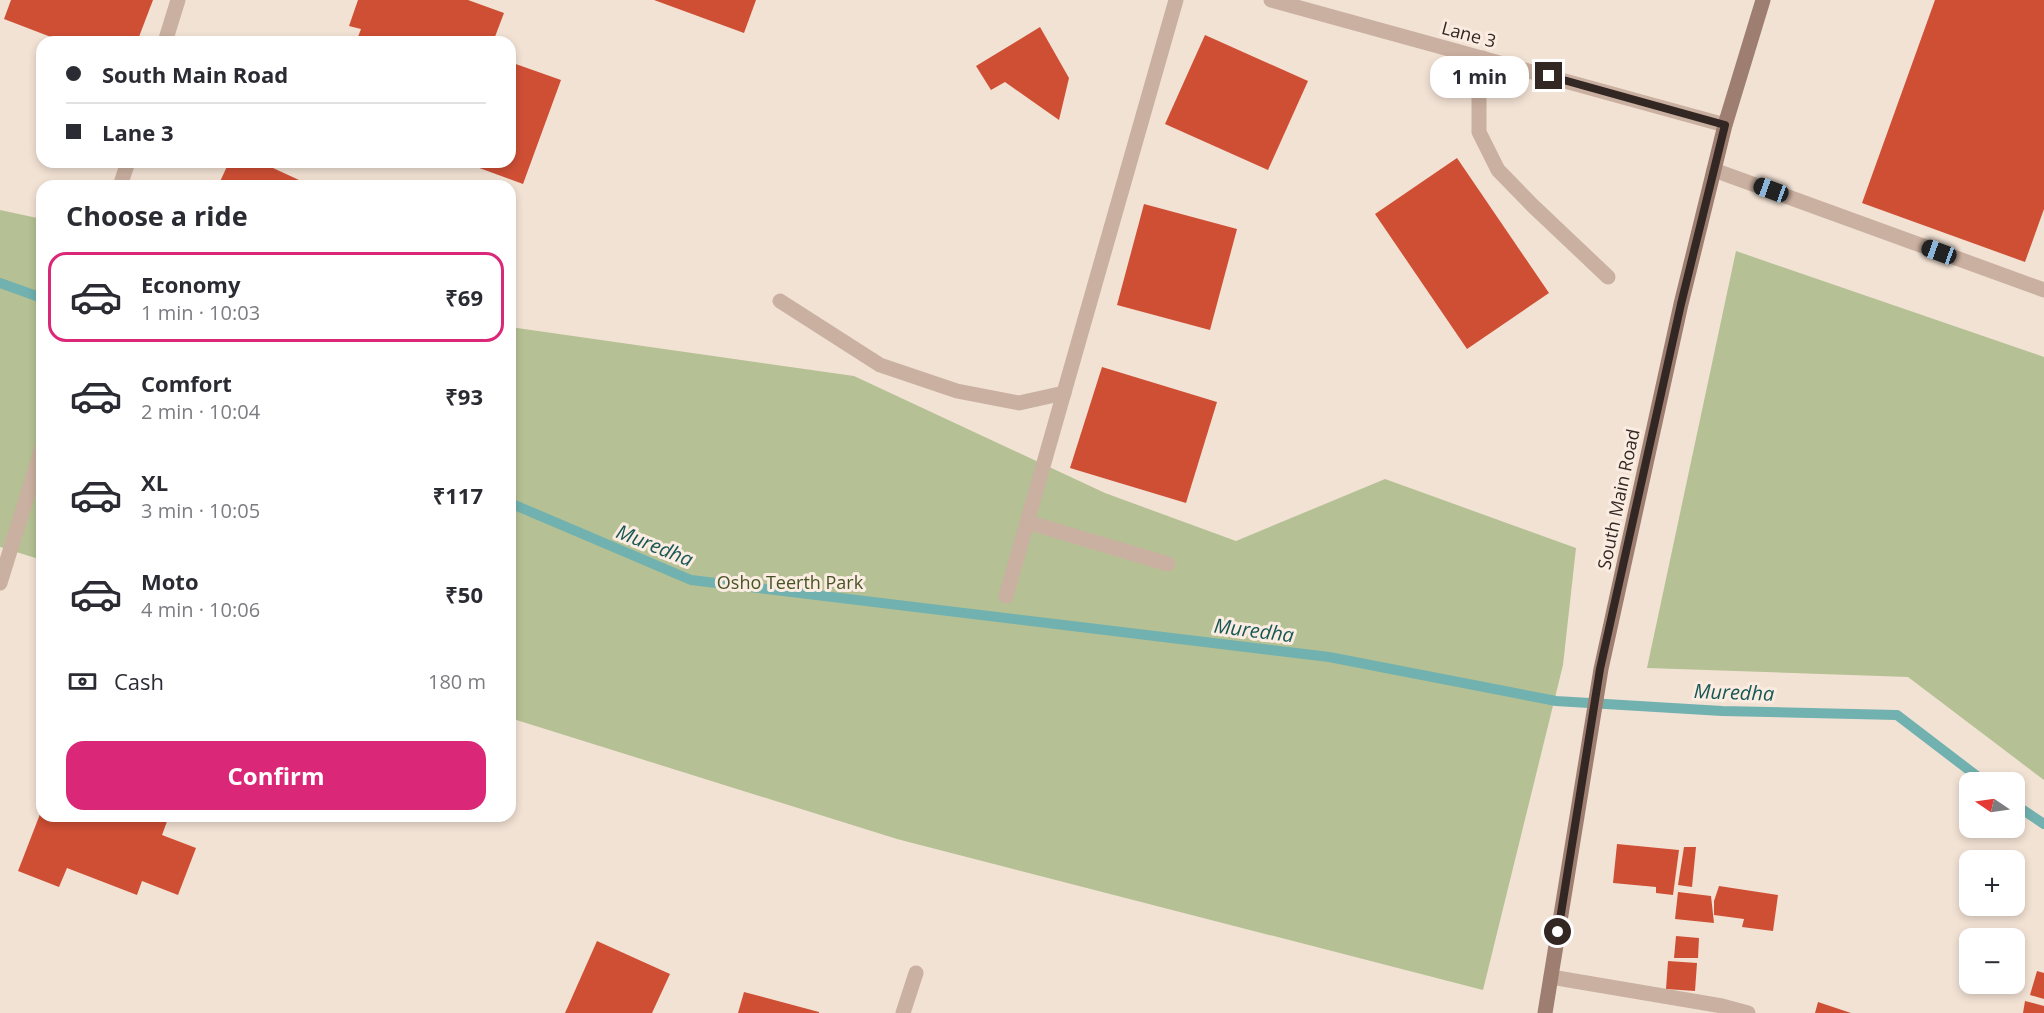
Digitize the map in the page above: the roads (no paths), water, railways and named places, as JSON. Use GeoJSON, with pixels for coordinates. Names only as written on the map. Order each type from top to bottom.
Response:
{"type":"FeatureCollection","features":[{"type":"Feature","properties":{"kind":"main road","name":"South Main Road"},"geometry":{"type":"LineString","coordinates":[[1545,1013],[1600,669],[1681,304],[1725,125],[1763,0]]}},
{"type":"Feature","properties":{"kind":"street"},"geometry":{"type":"LineString","coordinates":[[167,36],[178,0]]}},
{"type":"Feature","properties":{"kind":"street"},"geometry":{"type":"LineString","coordinates":[[1006,596],[1176,0]]}},
{"type":"Feature","properties":{"kind":"street","name":"Lane 3"},"geometry":{"type":"LineString","coordinates":[[1271,0],[1725,125]]}},
{"type":"Feature","properties":{"kind":"street"},"geometry":{"type":"LineString","coordinates":[[1483,58],[1479,91],[1479,132],[1498,170],[1608,277]]}},
{"type":"Feature","properties":{"kind":"street"},"geometry":{"type":"LineString","coordinates":[[1714,170],[2044,290]]}},
{"type":"Feature","properties":{"kind":"street"},"geometry":{"type":"LineString","coordinates":[[780,301],[880,365],[957,391],[1019,403],[1064,393]]}},
{"type":"Feature","properties":{"kind":"street"},"geometry":{"type":"LineString","coordinates":[[0,583],[36,468]]}},
{"type":"Feature","properties":{"kind":"street"},"geometry":{"type":"LineString","coordinates":[[1027,522],[1168,564]]}},
{"type":"Feature","properties":{"kind":"street"},"geometry":{"type":"LineString","coordinates":[[903,1013],[916,973]]}},
{"type":"Feature","properties":{"kind":"street"},"geometry":{"type":"LineString","coordinates":[[1551,977],[1722,1006],[1748,1013]]}},
{"type":"Feature","properties":{"kind":"waterway","name":"Muredha"},"geometry":{"type":"LineString","coordinates":[[0,283],[36,296]]}},
{"type":"Feature","properties":{"kind":"waterway","name":"Muredha"},"geometry":{"type":"LineString","coordinates":[[516,506],[691,580],[1329,657],[1556,701],[1722,711],[1897,715],[1972,772]]}},
{"type":"Feature","properties":{"kind":"waterway","name":"Muredha"},"geometry":{"type":"LineString","coordinates":[[2025,811],[2044,824]]}},
{"type":"Feature","properties":{"kind":"park label","name":"Osho Teerth Park"},"geometry":{"type":"Point","coordinates":[790,582]}}]}
